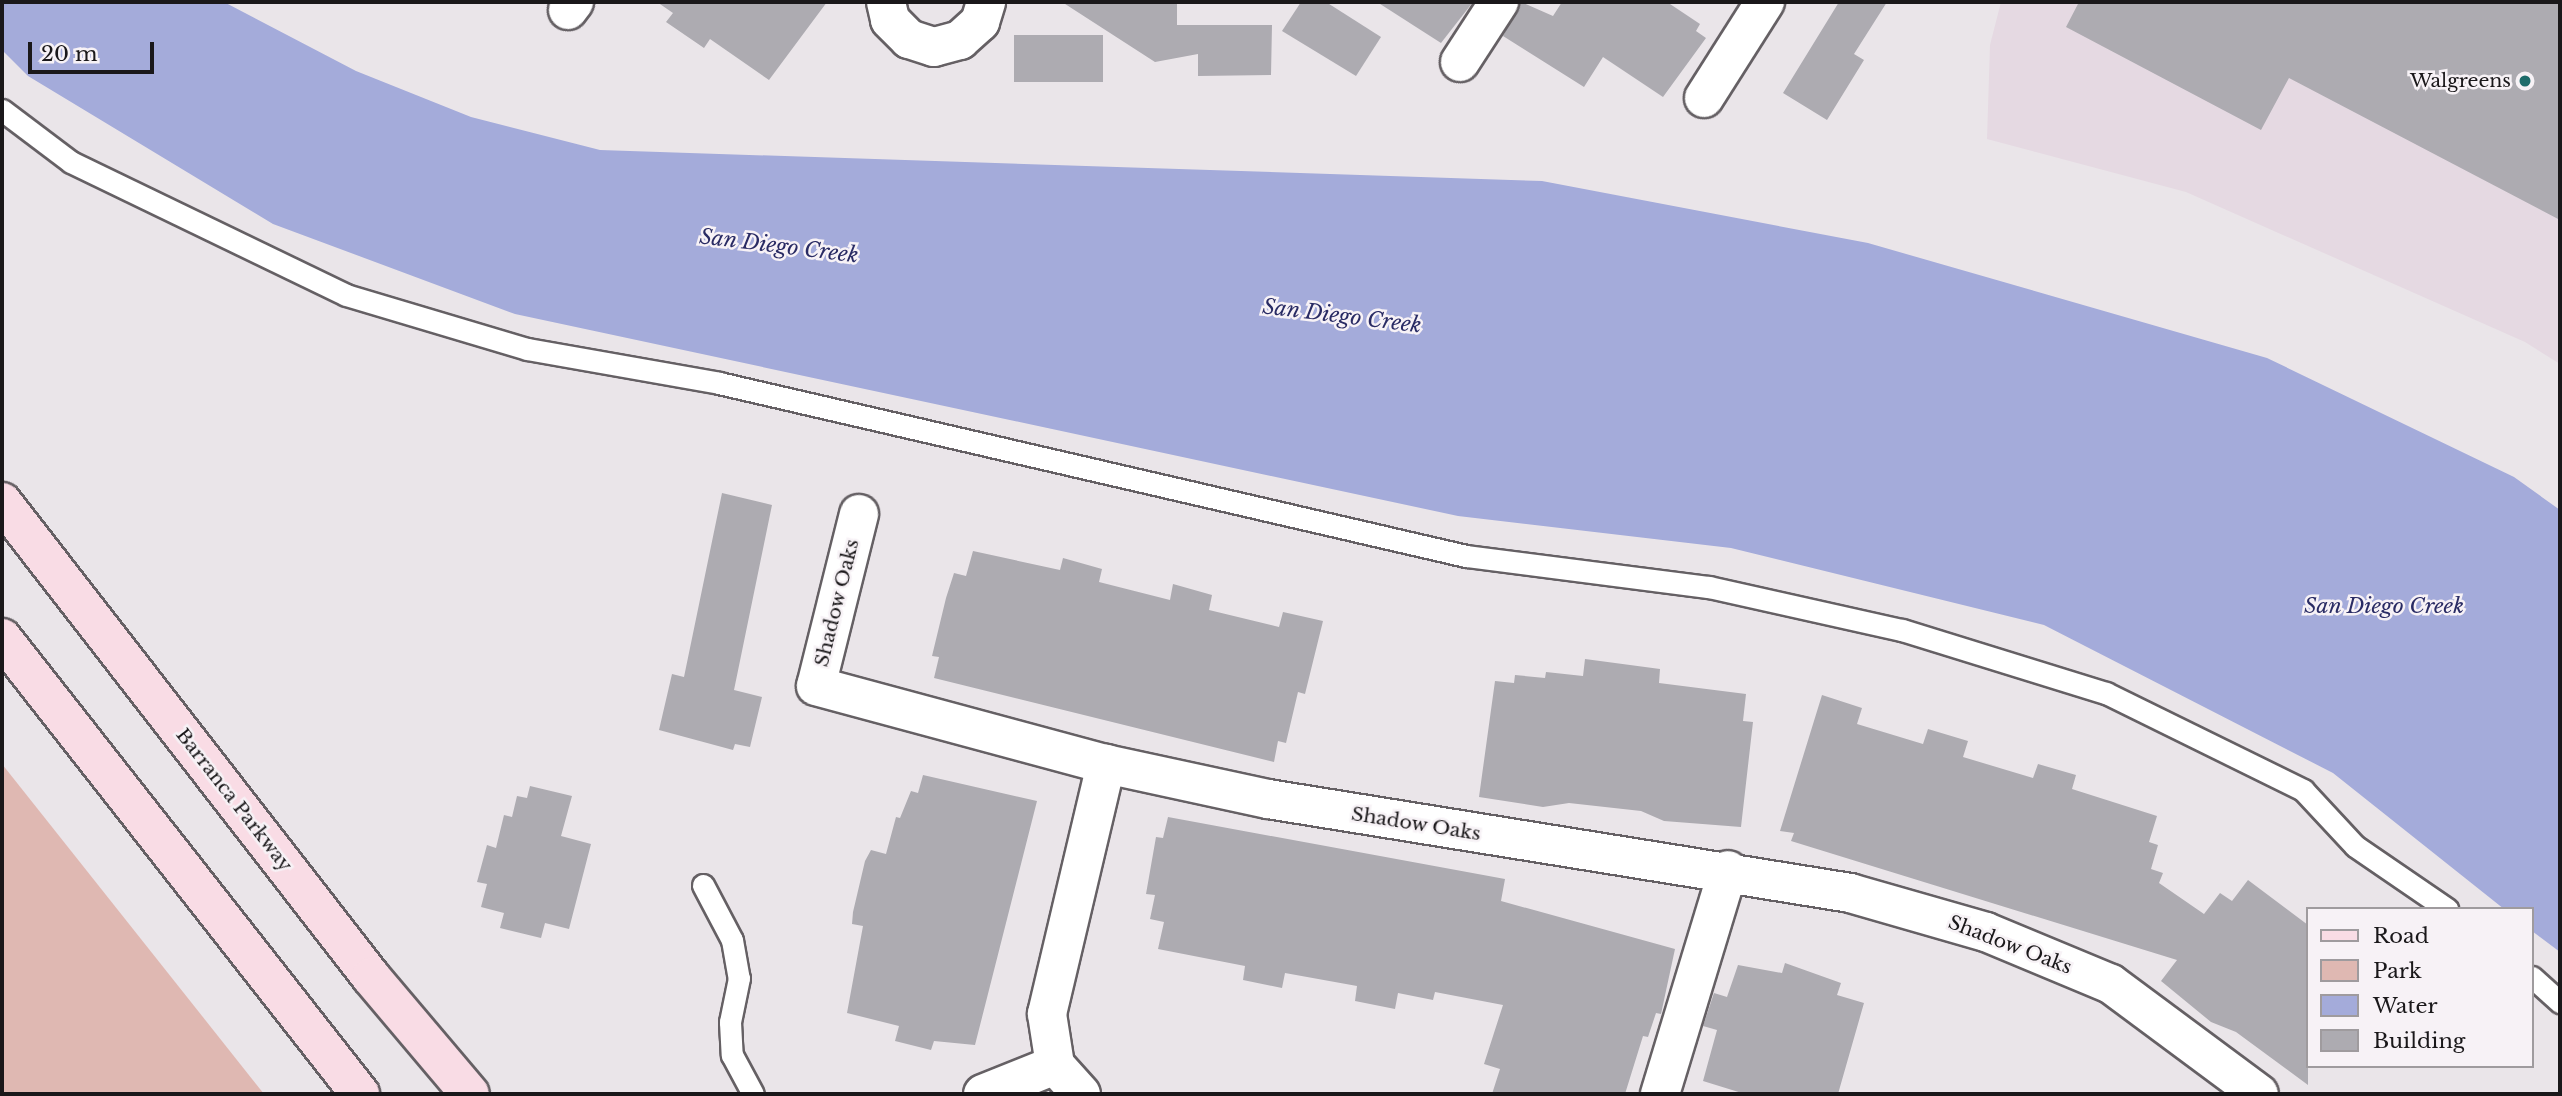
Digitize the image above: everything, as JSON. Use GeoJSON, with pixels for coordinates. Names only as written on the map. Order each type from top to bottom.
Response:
{"type":"FeatureCollection","features":[{"type":"Feature","properties":{"kind":"main road","name":"Barranca Parkway"},"geometry":{"type":"LineString","coordinates":[[2,502],[371,977],[470,1094]]}},
{"type":"Feature","properties":{"kind":"main road"},"geometry":{"type":"LineString","coordinates":[[2,638],[360,1094]]}},
{"type":"Feature","properties":{"kind":"street"},"geometry":{"type":"LineString","coordinates":[[886,2],[890,20],[909,39],[934,47],[960,40],[980,22],[986,2]]}},
{"type":"Feature","properties":{"kind":"street"},"geometry":{"type":"LineString","coordinates":[[1460,62],[1499,2]]}},
{"type":"Feature","properties":{"kind":"street"},"geometry":{"type":"LineString","coordinates":[[1704,98],[1765,2]]}},
{"type":"Feature","properties":{"kind":"street","name":"Shadow Oaks"},"geometry":{"type":"LineString","coordinates":[[859,514],[816,686],[1106,764],[1268,799],[1728,870],[1850,893],[1986,932],[2099,979],[2259,1094]]}},
{"type":"Feature","properties":{"kind":"street"},"geometry":{"type":"LineString","coordinates":[[1081,1094],[1055,1065],[1047,1014],[1106,764]]}},
{"type":"Feature","properties":{"kind":"street"},"geometry":{"type":"LineString","coordinates":[[1660,1094],[1728,870]]}},
{"type":"Feature","properties":{"kind":"street"},"geometry":{"type":"LineString","coordinates":[[983,1094],[1055,1065]]}},
{"type":"Feature","properties":{"kind":"lane"},"geometry":{"type":"LineString","coordinates":[[2,110],[71,162],[346,295],[527,349],[719,383],[1466,556],[1709,587],[1902,631],[2106,694],[2303,790],[2355,846],[2444,907]]}},
{"type":"Feature","properties":{"kind":"lane"},"geometry":{"type":"LineString","coordinates":[[703,885],[732,940],[739,978],[730,1022],[732,1055],[753,1094]]}},
{"type":"Feature","properties":{"kind":"lane"},"geometry":{"type":"LineString","coordinates":[[2534,979],[2560,1002]]}},
{"type":"Feature","properties":{"kind":"shaded area"},"geometry":{"type":"Polygon","coordinates":[[[2001,2],[2560,2],[2560,364],[2525,342],[2186,192],[1987,139],[1990,45],[2001,2]]]}},
{"type":"Feature","properties":{"kind":"green space"},"geometry":{"type":"Polygon","coordinates":[[[2,764],[264,1094],[2,1094],[2,764]]]}},
{"type":"Feature","properties":{"kind":"water","name":"San Diego Creek"},"geometry":{"type":"Polygon","coordinates":[[[2,2],[224,2],[356,71],[471,117],[600,150],[1542,181],[1868,243],[2267,358],[2514,477],[2560,510],[2560,952],[2534,932],[2534,907],[2501,907],[2333,773],[2044,625],[1731,548],[1458,516],[515,314],[273,224],[28,76],[2,50],[2,2]]]}},
{"type":"Feature","properties":{"kind":"building"},"geometry":{"type":"Polygon","coordinates":[[[657,2],[827,2],[769,80],[710,39],[704,48],[666,22],[673,13],[657,2]]]}},
{"type":"Feature","properties":{"kind":"building"},"geometry":{"type":"Polygon","coordinates":[[[1062,2],[1177,2],[1177,25],[1272,25],[1271,75],[1198,76],[1198,54],[1155,62],[1062,2]]]}},
{"type":"Feature","properties":{"kind":"building"},"geometry":{"type":"Polygon","coordinates":[[[1301,2],[1326,2],[1381,37],[1356,76],[1282,31],[1301,2]]]}},
{"type":"Feature","properties":{"kind":"building"},"geometry":{"type":"Polygon","coordinates":[[[1377,2],[1473,2],[1441,43],[1377,2]]]}},
{"type":"Feature","properties":{"kind":"building"},"geometry":{"type":"Polygon","coordinates":[[[1521,2],[1553,16],[1562,2],[1667,2],[1700,24],[1696,31],[1706,38],[1663,97],[1603,57],[1584,87],[1503,36],[1521,2]]]}},
{"type":"Feature","properties":{"kind":"building"},"geometry":{"type":"Polygon","coordinates":[[[1839,2],[1887,2],[1854,54],[1864,60],[1827,120],[1783,93],[1839,2]]]}},
{"type":"Feature","properties":{"kind":"building"},"geometry":{"type":"Polygon","coordinates":[[[2079,2],[2560,2],[2560,220],[2289,78],[2261,130],[2066,27],[2079,2]]]}},
{"type":"Feature","properties":{"kind":"building"},"geometry":{"type":"Polygon","coordinates":[[[1014,35],[1103,35],[1103,82],[1014,82],[1014,35]]]}},
{"type":"Feature","properties":{"kind":"building"},"geometry":{"type":"Polygon","coordinates":[[[722,493],[772,505],[734,690],[762,697],[750,747],[735,744],[733,750],[659,730],[672,674],[684,677],[722,493]]]}},
{"type":"Feature","properties":{"kind":"building"},"geometry":{"type":"Polygon","coordinates":[[[973,551],[1060,570],[1063,558],[1102,569],[1099,582],[1170,600],[1173,584],[1212,595],[1209,610],[1279,627],[1283,612],[1323,621],[1305,694],[1298,692],[1286,743],[1278,741],[1274,762],[934,678],[939,657],[932,656],[946,598],[954,573],[966,576],[973,551]]]}},
{"type":"Feature","properties":{"kind":"building"},"geometry":{"type":"Polygon","coordinates":[[[1585,659],[1660,669],[1659,683],[1746,694],[1743,721],[1753,722],[1741,827],[1664,821],[1641,811],[1569,803],[1543,807],[1479,797],[1495,681],[1514,683],[1515,675],[1545,678],[1546,672],[1583,676],[1585,659]]]}},
{"type":"Feature","properties":{"kind":"building"},"geometry":{"type":"Polygon","coordinates":[[[1822,695],[1862,708],[1857,724],[1923,744],[1928,729],[1968,741],[1963,757],[2033,778],[2038,764],[2076,775],[2072,789],[2157,816],[2149,842],[2158,845],[2151,869],[2163,873],[2159,883],[2204,914],[2220,893],[2232,901],[2248,880],[2306,924],[2308,1085],[2236,1032],[2211,1022],[2161,981],[2177,960],[1791,841],[1794,833],[1780,831],[1822,695]]]}},
{"type":"Feature","properties":{"kind":"building"},"geometry":{"type":"Polygon","coordinates":[[[923,775],[1037,801],[975,1045],[934,1041],[931,1050],[895,1041],[899,1026],[847,1013],[863,926],[852,924],[853,912],[865,861],[871,850],[886,854],[896,817],[900,818],[911,791],[918,793],[923,775]]]}},
{"type":"Feature","properties":{"kind":"building"},"geometry":{"type":"Polygon","coordinates":[[[530,786],[572,796],[561,836],[591,844],[569,929],[545,923],[541,938],[500,928],[504,913],[481,907],[487,884],[477,882],[487,845],[496,848],[504,815],[512,817],[517,796],[527,798],[530,786]]]}},
{"type":"Feature","properties":{"kind":"building"},"geometry":{"type":"Polygon","coordinates":[[[1168,817],[1505,879],[1501,901],[1675,949],[1661,1014],[1656,1013],[1648,1037],[1643,1036],[1625,1094],[1492,1094],[1500,1069],[1484,1064],[1503,1005],[1435,992],[1433,1000],[1398,993],[1395,1009],[1355,1001],[1357,986],[1285,973],[1282,988],[1243,980],[1245,966],[1158,949],[1164,922],[1150,919],[1155,895],[1146,894],[1156,837],[1163,838],[1168,817]]]}},
{"type":"Feature","properties":{"kind":"building"},"geometry":{"type":"Polygon","coordinates":[[[1785,963],[1841,983],[1837,995],[1864,1003],[1838,1094],[1745,1094],[1703,1081],[1717,1030],[1703,1026],[1714,993],[1727,997],[1738,965],[1782,973],[1785,963]]]}},
{"type":"Feature","properties":{"kind":"place","name":"Walgreens"},"geometry":{"type":"Point","coordinates":[2525,81]}}]}
